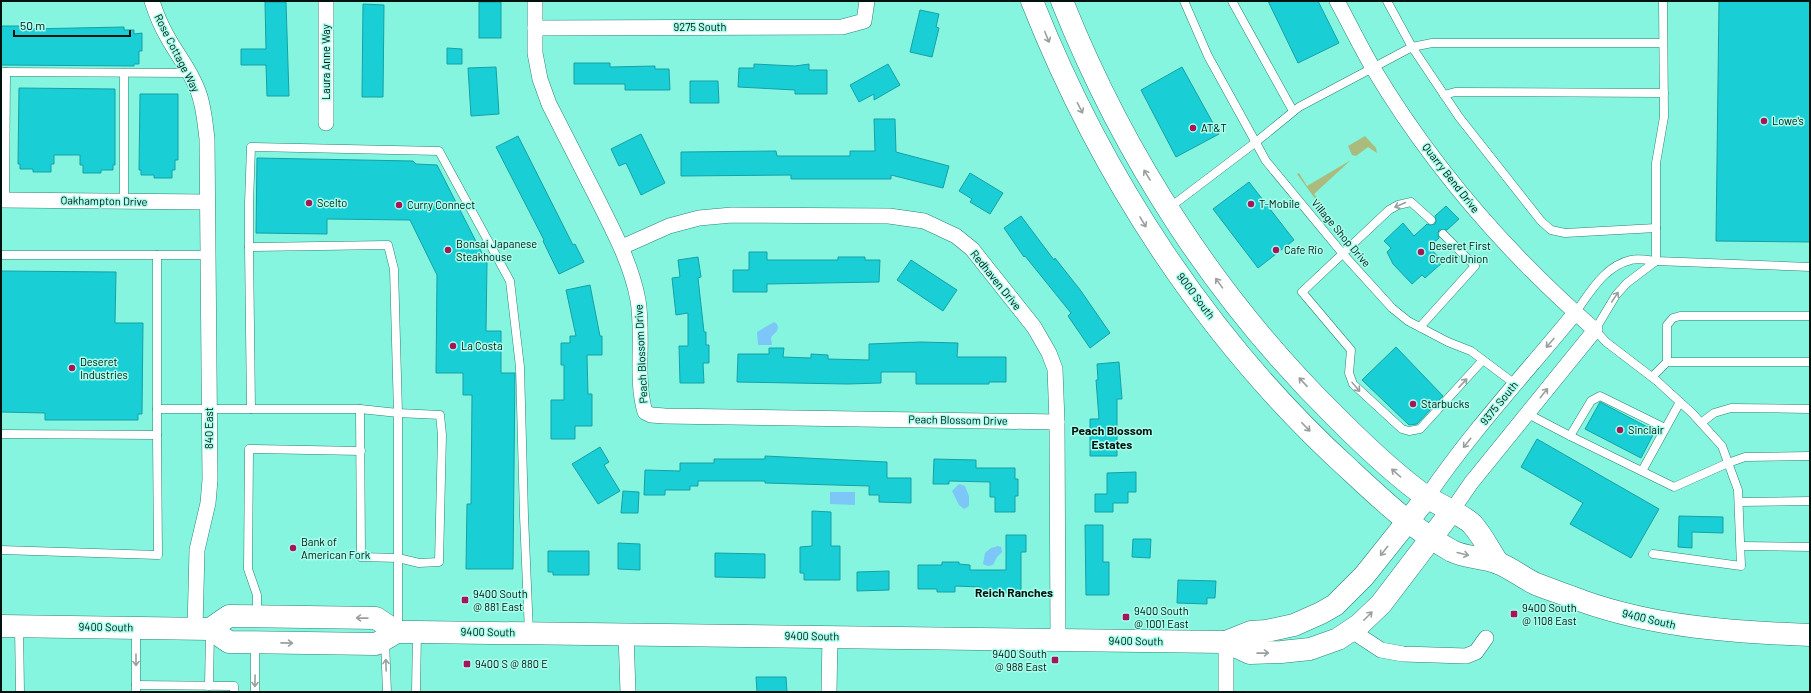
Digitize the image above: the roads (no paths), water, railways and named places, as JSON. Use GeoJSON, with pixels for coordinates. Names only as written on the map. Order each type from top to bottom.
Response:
{"type":"FeatureCollection","features":[{"type":"Feature","properties":{"kind":"main road","name":"9000 South"},"geometry":{"type":"LineString","coordinates":[[1032,1],[1062,74],[1099,147],[1147,228],[1190,291],[1233,346],[1293,414],[1338,459],[1431,537]]}},
{"type":"Feature","properties":{"kind":"main road"},"geometry":{"type":"LineString","coordinates":[[1062,1],[1106,102],[1138,159],[1168,208],[1226,291],[1284,362],[1374,455],[1427,497],[1451,512]]}},
{"type":"Feature","properties":{"kind":"main road","name":"9400 South"},"geometry":{"type":"LineString","coordinates":[[10,626],[203,628],[229,642],[376,644],[400,634],[530,633],[1226,642],[1251,632],[1266,631],[1294,625],[1335,605],[1364,576],[1427,497]]}},
{"type":"Feature","properties":{"kind":"main road","name":"9400 South"},"geometry":{"type":"LineString","coordinates":[[1226,642],[1250,653],[1294,651],[1324,644],[1352,631],[1381,604],[1451,512],[1471,523],[1498,563]]}},
{"type":"Feature","properties":{"kind":"main road","name":"9400 South"},"geometry":{"type":"LineString","coordinates":[[1431,537],[1454,552],[1498,563],[1538,584],[1555,591],[1585,602],[1642,618],[1702,628],[1750,633],[1810,635]]}},
{"type":"Feature","properties":{"kind":"main road"},"geometry":{"type":"LineString","coordinates":[[203,628],[230,616],[376,618],[400,634]]}},
{"type":"Feature","properties":{"kind":"street","name":"Rose Cottage Way"},"geometry":{"type":"LineString","coordinates":[[152,1],[158,18],[168,38],[190,73],[198,92],[204,114],[207,139],[207,225]]}},
{"type":"Feature","properties":{"kind":"street","name":"Laura Anne Way"},"geometry":{"type":"LineString","coordinates":[[326,1],[326,124]]}},
{"type":"Feature","properties":{"kind":"street","name":"Peach Blossom Drive"},"geometry":{"type":"LineString","coordinates":[[535,1],[535,53],[540,79],[549,104],[622,247],[632,276],[638,301],[641,325],[642,400],[645,412],[651,415],[1057,422]]}},
{"type":"Feature","properties":{"kind":"street","name":"9275 South"},"geometry":{"type":"LineString","coordinates":[[535,28],[836,27],[853,25],[864,21],[867,1]]}},
{"type":"Feature","properties":{"kind":"street","name":"Quarry Bend Drive"},"geometry":{"type":"LineString","coordinates":[[1337,1],[1374,68],[1409,124],[1449,178],[1494,233],[1544,285],[1595,330]]}},
{"type":"Feature","properties":{"kind":"street","name":"Oakhampton Drive"},"geometry":{"type":"LineString","coordinates":[[3,200],[208,202]]}},
{"type":"Feature","properties":{"kind":"street","name":"Redhaven Drive"},"geometry":{"type":"LineString","coordinates":[[622,247],[669,226],[699,218],[732,216],[889,216],[924,221],[956,236],[972,250],[1034,326],[1049,353],[1055,369],[1057,422],[1058,639]]}},
{"type":"Feature","properties":{"kind":"street","name":"840 East"},"geometry":{"type":"LineString","coordinates":[[203,628],[197,550],[209,491],[210,409],[207,225]]}},
{"type":"Feature","properties":{"kind":"street","name":"9375 South"},"geometry":{"type":"LineString","coordinates":[[1427,497],[1445,471],[1515,384],[1576,313]]}},
{"type":"Feature","properties":{"kind":"street"},"geometry":{"type":"LineString","coordinates":[[1451,512],[1471,483],[1595,330]]}},
{"type":"Feature","properties":{"kind":"street"},"geometry":{"type":"LineString","coordinates":[[1352,631],[1381,650],[1403,654],[1466,656],[1476,652],[1486,638]]}},
{"type":"Feature","properties":{"kind":"street"},"geometry":{"type":"LineString","coordinates":[[626,634],[628,692]]}},
{"type":"Feature","properties":{"kind":"street"},"geometry":{"type":"LineString","coordinates":[[830,636],[830,692]]}},
{"type":"Feature","properties":{"kind":"street"},"geometry":{"type":"LineString","coordinates":[[1226,642],[1226,692]]}},
{"type":"Feature","properties":{"kind":"lane","name":"Village Shop Drive"},"geometry":{"type":"LineString","coordinates":[[1184,1],[1208,56],[1266,161],[1343,254],[1392,308],[1420,327],[1471,351],[1515,384]]}},
{"type":"Feature","properties":{"kind":"lane"},"geometry":{"type":"LineString","coordinates":[[1232,1],[1293,111]]}},
{"type":"Feature","properties":{"kind":"lane"},"geometry":{"type":"LineString","coordinates":[[1387,1],[1412,47],[1444,95],[1541,221],[1551,230],[1565,233],[1656,228]]}},
{"type":"Feature","properties":{"kind":"lane"},"geometry":{"type":"LineString","coordinates":[[1656,261],[1656,163],[1664,124],[1663,1]]}},
{"type":"Feature","properties":{"kind":"lane"},"geometry":{"type":"LineString","coordinates":[[1168,208],[1256,142],[1293,111],[1412,47],[1432,43],[1664,43]]}},
{"type":"Feature","properties":{"kind":"lane"},"geometry":{"type":"LineString","coordinates":[[3,200],[3,72],[190,73]]}},
{"type":"Feature","properties":{"kind":"lane"},"geometry":{"type":"LineString","coordinates":[[124,73],[124,201]]}},
{"type":"Feature","properties":{"kind":"lane"},"geometry":{"type":"LineString","coordinates":[[1444,95],[1455,92],[1664,93]]}},
{"type":"Feature","properties":{"kind":"lane"},"geometry":{"type":"LineString","coordinates":[[250,409],[249,203],[251,147],[438,151],[510,281],[520,368],[524,516],[530,633]]}},
{"type":"Feature","properties":{"kind":"lane"},"geometry":{"type":"LineString","coordinates":[[1431,220],[1411,202],[1398,205],[1389,210],[1302,292],[1351,350],[1349,373],[1353,384],[1402,429],[1410,431],[1420,429],[1483,360]]}},
{"type":"Feature","properties":{"kind":"lane"},"geometry":{"type":"LineString","coordinates":[[1420,327],[1475,266],[1443,234]]}},
{"type":"Feature","properties":{"kind":"lane"},"geometry":{"type":"LineString","coordinates":[[249,247],[388,245],[394,269],[398,413],[398,558],[400,634],[416,692]]}},
{"type":"Feature","properties":{"kind":"lane"},"geometry":{"type":"LineString","coordinates":[[1,255],[208,255]]}},
{"type":"Feature","properties":{"kind":"lane"},"geometry":{"type":"LineString","coordinates":[[1,550],[158,555],[157,255]]}},
{"type":"Feature","properties":{"kind":"lane"},"geometry":{"type":"LineString","coordinates":[[1576,313],[1597,282],[1617,265],[1632,260],[1810,267]]}},
{"type":"Feature","properties":{"kind":"lane"},"geometry":{"type":"LineString","coordinates":[[1653,554],[1741,566],[1738,490],[1722,446],[1680,402],[1652,377],[1606,342],[1595,330],[1616,295],[1627,283],[1656,261]]}},
{"type":"Feature","properties":{"kind":"lane"},"geometry":{"type":"LineString","coordinates":[[1667,362],[1667,325],[1672,318],[1680,316],[1810,316]]}},
{"type":"Feature","properties":{"kind":"lane"},"geometry":{"type":"LineString","coordinates":[[1652,377],[1667,362],[1810,362]]}},
{"type":"Feature","properties":{"kind":"lane"},"geometry":{"type":"LineString","coordinates":[[1570,436],[1591,401],[1600,396],[1665,428]]}},
{"type":"Feature","properties":{"kind":"lane"},"geometry":{"type":"LineString","coordinates":[[1642,471],[1680,402]]}},
{"type":"Feature","properties":{"kind":"lane"},"geometry":{"type":"LineString","coordinates":[[1701,423],[1714,413],[1732,408],[1810,409]]}},
{"type":"Feature","properties":{"kind":"lane"},"geometry":{"type":"LineString","coordinates":[[157,410],[360,409],[440,415],[442,435],[439,562],[419,563],[398,558],[361,557],[360,409]]}},
{"type":"Feature","properties":{"kind":"lane"},"geometry":{"type":"LineString","coordinates":[[1528,414],[1674,486],[1745,457],[1810,456]]}},
{"type":"Feature","properties":{"kind":"lane"},"geometry":{"type":"LineString","coordinates":[[1,434],[157,435]]}},
{"type":"Feature","properties":{"kind":"lane"},"geometry":{"type":"LineString","coordinates":[[257,617],[257,594],[248,569],[249,449],[361,451]]}},
{"type":"Feature","properties":{"kind":"lane"},"geometry":{"type":"LineString","coordinates":[[1738,502],[1810,501]]}},
{"type":"Feature","properties":{"kind":"lane"},"geometry":{"type":"LineString","coordinates":[[1740,546],[1810,547]]}},
{"type":"Feature","properties":{"kind":"lane"},"geometry":{"type":"LineString","coordinates":[[10,626],[20,692]]}},
{"type":"Feature","properties":{"kind":"lane"},"geometry":{"type":"LineString","coordinates":[[136,628],[136,689],[234,686],[234,692]]}},
{"type":"Feature","properties":{"kind":"lane"},"geometry":{"type":"LineString","coordinates":[[203,628],[209,686]]}},
{"type":"Feature","properties":{"kind":"lane"},"geometry":{"type":"LineString","coordinates":[[387,692],[400,634]]}},
{"type":"Feature","properties":{"kind":"lane"},"geometry":{"type":"LineString","coordinates":[[255,642],[255,692]]}},
{"type":"Feature","properties":{"kind":"water"},"geometry":{"type":"Polygon","coordinates":[[[774,322],[777,324],[778,329],[771,338],[772,345],[758,345],[757,332],[774,322]]]}},
{"type":"Feature","properties":{"kind":"water"},"geometry":{"type":"Polygon","coordinates":[[[959,484],[965,486],[969,496],[969,506],[964,509],[959,505],[952,491],[959,484]]]}},
{"type":"Feature","properties":{"kind":"water"},"geometry":{"type":"Polygon","coordinates":[[[830,492],[855,492],[855,505],[830,504],[830,492]]]}},
{"type":"Feature","properties":{"kind":"water"},"geometry":{"type":"Polygon","coordinates":[[[998,546],[1001,547],[1002,552],[997,557],[993,565],[988,566],[983,564],[985,553],[991,548],[998,546]]]}},
{"type":"Feature","properties":{"kind":"place","name":"Lowe's"},"geometry":{"type":"Point","coordinates":[1764,121]}},
{"type":"Feature","properties":{"kind":"place","name":"AT&T"},"geometry":{"type":"Point","coordinates":[1193,128]}},
{"type":"Feature","properties":{"kind":"place","name":"Scelto"},"geometry":{"type":"Point","coordinates":[309,203]}},
{"type":"Feature","properties":{"kind":"place","name":"T-Mobile"},"geometry":{"type":"Point","coordinates":[1251,204]}},
{"type":"Feature","properties":{"kind":"place","name":"Curry Connect"},"geometry":{"type":"Point","coordinates":[399,205]}},
{"type":"Feature","properties":{"kind":"place","name":"Bonsai Japanese Steakhouse"},"geometry":{"type":"Point","coordinates":[448,250]}},
{"type":"Feature","properties":{"kind":"place","name":"Cafe Rio"},"geometry":{"type":"Point","coordinates":[1276,250]}},
{"type":"Feature","properties":{"kind":"place","name":"Deseret First Credit Union"},"geometry":{"type":"Point","coordinates":[1421,252]}},
{"type":"Feature","properties":{"kind":"place","name":"La Costa"},"geometry":{"type":"Point","coordinates":[453,346]}},
{"type":"Feature","properties":{"kind":"place","name":"Deseret Industries"},"geometry":{"type":"Point","coordinates":[72,368]}},
{"type":"Feature","properties":{"kind":"place","name":"Starbucks"},"geometry":{"type":"Point","coordinates":[1413,404]}},
{"type":"Feature","properties":{"kind":"place","name":"Sinclair"},"geometry":{"type":"Point","coordinates":[1620,430]}},
{"type":"Feature","properties":{"kind":"place","name":"Bank of American Fork"},"geometry":{"type":"Point","coordinates":[293,548]}},
{"type":"Feature","properties":{"kind":"place","name":"9400 South @ 881 East"},"geometry":{"type":"Point","coordinates":[465,600]}},
{"type":"Feature","properties":{"kind":"place","name":"9400 South @ 1108 East"},"geometry":{"type":"Point","coordinates":[1514,614]}},
{"type":"Feature","properties":{"kind":"place","name":"9400 South @ 1001 East"},"geometry":{"type":"Point","coordinates":[1126,617]}},
{"type":"Feature","properties":{"kind":"place","name":"9400 South @ 988 East"},"geometry":{"type":"Point","coordinates":[1055,660]}},
{"type":"Feature","properties":{"kind":"place","name":"9400 S @ 880 E"},"geometry":{"type":"Point","coordinates":[467,664]}},
{"type":"Feature","properties":{"kind":"district","name":"Peach Blossom Estates"},"geometry":{"type":"Point","coordinates":[1112,438]}},
{"type":"Feature","properties":{"kind":"district","name":"Reich Ranches"},"geometry":{"type":"Point","coordinates":[1014,593]}}]}
